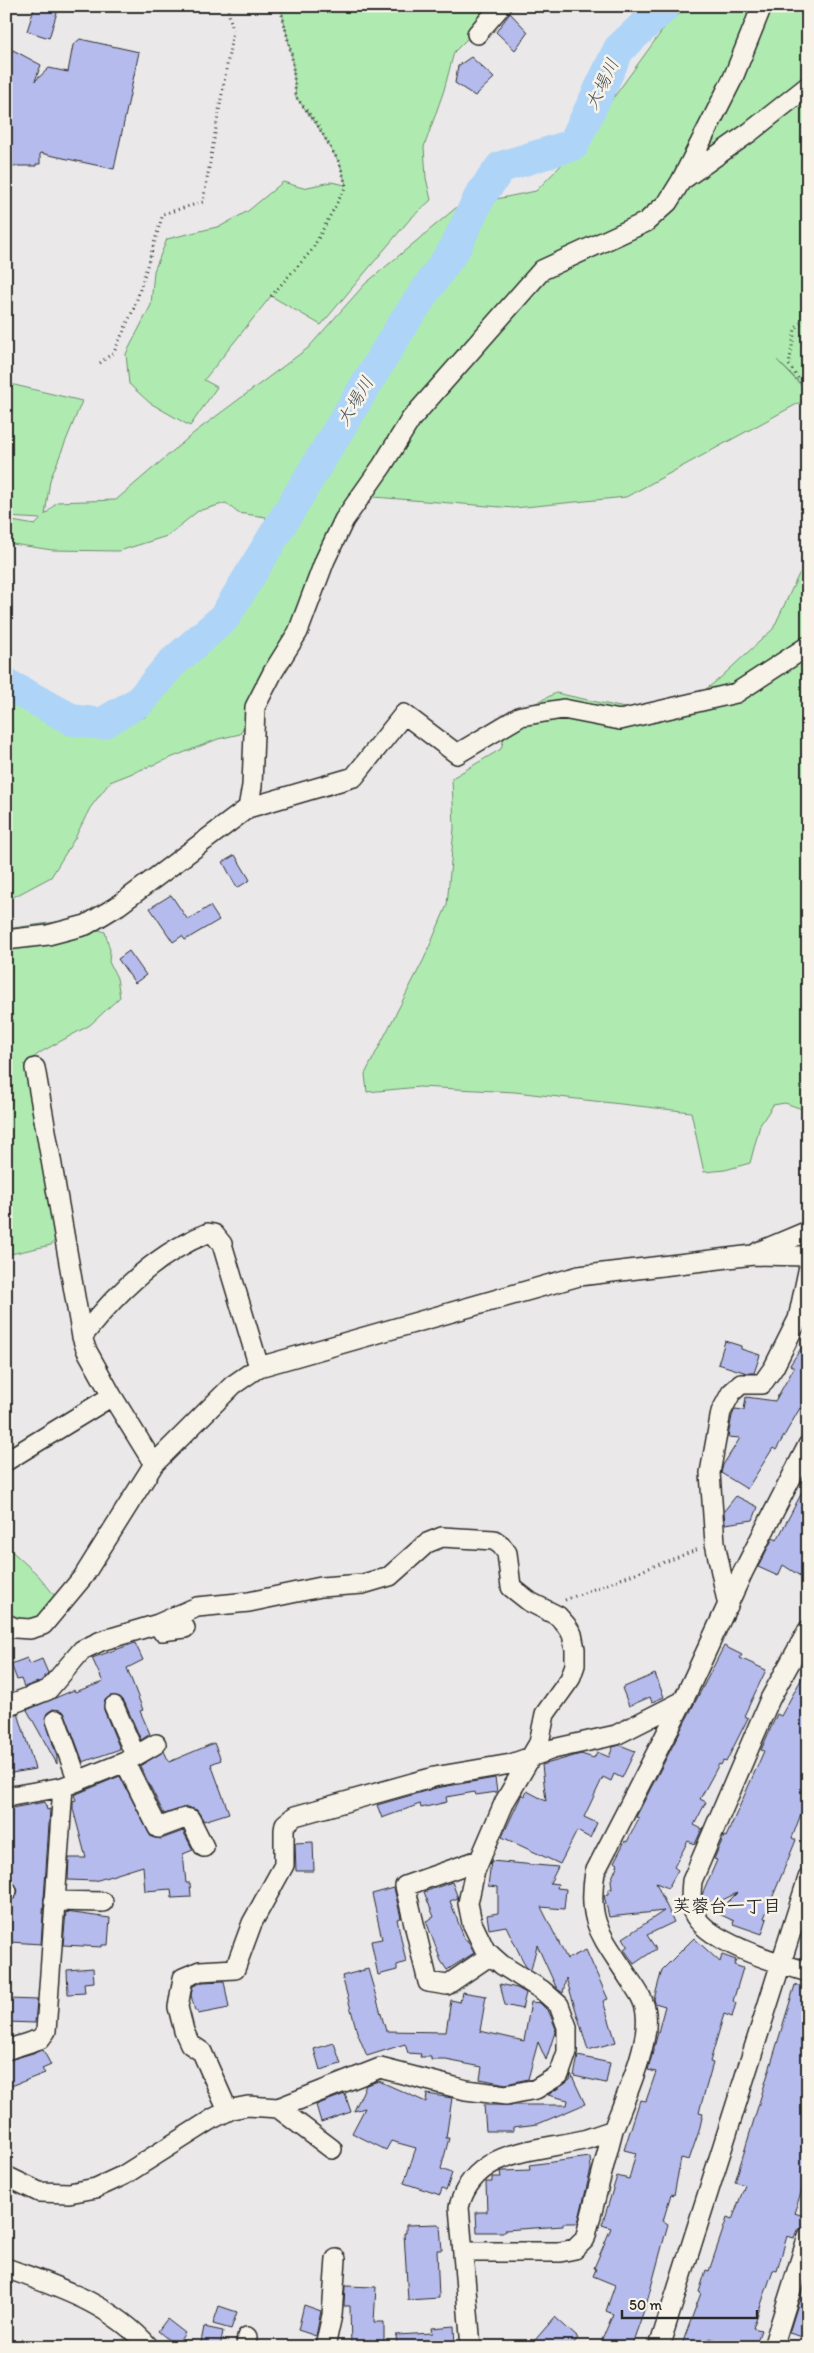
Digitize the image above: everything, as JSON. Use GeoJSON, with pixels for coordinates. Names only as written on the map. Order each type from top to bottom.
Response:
{"type":"FeatureCollection","features":[{"type":"Feature","properties":{"kind":"street"},"geometry":{"type":"LineString","coordinates":[[477,34],[501,6]]}},
{"type":"Feature","properties":{"kind":"street"},"geometry":{"type":"LineString","coordinates":[[248,808],[252,786],[255,707],[272,672],[298,632],[325,560],[344,520],[410,419],[542,270],[646,222],[668,202],[681,181],[733,78],[762,6]]}},
{"type":"Feature","properties":{"kind":"street"},"geometry":{"type":"LineString","coordinates":[[681,181],[750,132],[808,86]]}},
{"type":"Feature","properties":{"kind":"street"},"geometry":{"type":"LineString","coordinates":[[6,940],[48,935],[86,925],[119,905],[248,808],[354,777],[404,714],[457,754],[520,716],[564,709],[620,720],[736,694],[808,646]]}},
{"type":"Feature","properties":{"kind":"street"},"geometry":{"type":"LineString","coordinates":[[35,1068],[82,1337],[86,1349],[112,1396],[154,1464]]}},
{"type":"Feature","properties":{"kind":"street"},"geometry":{"type":"LineString","coordinates":[[753,1255],[808,1231]]}},
{"type":"Feature","properties":{"kind":"street"},"geometry":{"type":"LineString","coordinates":[[82,1337],[104,1309],[164,1256],[208,1233],[214,1234],[222,1244],[259,1366]]}},
{"type":"Feature","properties":{"kind":"street"},"geometry":{"type":"LineString","coordinates":[[6,1624],[15,1628],[30,1629],[43,1625],[52,1616],[83,1577],[154,1464],[233,1385],[259,1366],[580,1276],[753,1255],[808,1256]]}},
{"type":"Feature","properties":{"kind":"street"},"geometry":{"type":"LineString","coordinates":[[728,1606],[715,1543],[710,1473],[721,1412],[731,1392],[741,1384],[762,1384],[774,1367],[798,1319],[808,1271]]}},
{"type":"Feature","properties":{"kind":"street"},"geometry":{"type":"LineString","coordinates":[[6,1461],[112,1396]]}},
{"type":"Feature","properties":{"kind":"street"},"geometry":{"type":"LineString","coordinates":[[463,2252],[560,2252],[575,2249],[585,2239],[613,2130],[645,2040],[646,2014],[641,1996],[599,1932],[594,1914],[592,1888],[595,1872],[683,1701],[742,1572],[808,1445]]}},
{"type":"Feature","properties":{"kind":"street"},"geometry":{"type":"LineString","coordinates":[[6,1706],[48,1690],[82,1650],[101,1641],[158,1624],[197,1607],[249,1602],[321,1588],[363,1584],[390,1576],[427,1543],[442,1537],[494,1540],[501,1545],[507,1553],[511,1586],[530,1602],[558,1616],[572,1634],[575,1649],[575,1665],[570,1679],[545,1714],[539,1743],[512,1786],[479,1860],[468,1903],[472,1923],[485,1950],[502,1965],[542,1990],[559,2006],[567,2027],[567,2052],[559,2074],[536,2089],[506,2095],[466,2090],[380,2068],[278,2108],[248,2106],[228,2111],[124,2175],[96,2188],[69,2193],[39,2192],[6,2176]]}},
{"type":"Feature","properties":{"kind":"street"},"geometry":{"type":"LineString","coordinates":[[158,1624],[162,1631],[185,1628]]}},
{"type":"Feature","properties":{"kind":"street"},"geometry":{"type":"LineString","coordinates":[[808,1630],[770,1699],[692,1881],[691,1896],[693,1912],[702,1926],[718,1938],[808,1972]]}},
{"type":"Feature","properties":{"kind":"street"},"geometry":{"type":"LineString","coordinates":[[228,2111],[202,2052],[190,2044],[184,2031],[178,2007],[183,1978],[200,1971],[235,1969],[252,1923],[284,1865],[285,1824],[295,1816],[425,1779],[512,1764],[533,1755],[616,1735],[683,1701]]}},
{"type":"Feature","properties":{"kind":"street"},"geometry":{"type":"LineString","coordinates":[[114,1706],[130,1759],[158,1828],[185,1818],[190,1819],[204,1847]]}},
{"type":"Feature","properties":{"kind":"street"},"geometry":{"type":"LineString","coordinates":[[6,2050],[40,2039],[46,2031],[54,1900],[70,1784],[56,1720]]}},
{"type":"Feature","properties":{"kind":"street"},"geometry":{"type":"LineString","coordinates":[[6,1797],[70,1784],[130,1759],[156,1744]]}},
{"type":"Feature","properties":{"kind":"street"},"geometry":{"type":"LineString","coordinates":[[479,1860],[405,1886],[428,1982],[447,1985],[491,1955]]}},
{"type":"Feature","properties":{"kind":"street"},"geometry":{"type":"LineString","coordinates":[[659,2347],[808,1878]]}},
{"type":"Feature","properties":{"kind":"street"},"geometry":{"type":"LineString","coordinates":[[54,1900],[103,1902]]}},
{"type":"Feature","properties":{"kind":"street"},"geometry":{"type":"LineString","coordinates":[[278,2108],[332,2149]]}},
{"type":"Feature","properties":{"kind":"street"},"geometry":{"type":"LineString","coordinates":[[471,2347],[459,2207],[464,2190],[478,2173],[494,2161],[519,2152],[587,2139],[613,2130]]}},
{"type":"Feature","properties":{"kind":"street"},"geometry":{"type":"LineString","coordinates":[[773,2347],[808,2236]]}},
{"type":"Feature","properties":{"kind":"street"},"geometry":{"type":"LineString","coordinates":[[325,2347],[332,2315],[336,2259]]}},
{"type":"Feature","properties":{"kind":"street"},"geometry":{"type":"LineString","coordinates":[[6,2268],[62,2288],[92,2303],[123,2321],[149,2347]]}},
{"type":"Feature","properties":{"kind":"path"},"geometry":{"type":"LineString","coordinates":[[100,363],[114,352],[135,306],[162,214],[203,202],[233,31],[227,6]]}},
{"type":"Feature","properties":{"kind":"path"},"geometry":{"type":"LineString","coordinates":[[271,296],[312,250],[346,186],[340,164],[317,124],[296,97],[292,57],[280,6]]}},
{"type":"Feature","properties":{"kind":"path"},"geometry":{"type":"LineString","coordinates":[[808,316],[795,329],[789,366],[808,392]]}},
{"type":"Feature","properties":{"kind":"path"},"geometry":{"type":"LineString","coordinates":[[549,1612],[554,1604],[715,1543]]}},
{"type":"Feature","properties":{"kind":"green space"},"geometry":{"type":"Polygon","coordinates":[[[284,6],[482,6],[478,9],[485,21],[454,52],[444,90],[424,147],[426,178],[431,200],[410,219],[321,325],[271,296],[204,380],[217,387],[190,426],[150,403],[129,384],[126,354],[151,305],[154,271],[167,239],[221,226],[248,211],[283,182],[303,188],[331,182],[346,185],[340,164],[317,125],[296,97],[292,57],[281,8],[284,6]]]}},
{"type":"Feature","properties":{"kind":"green space"},"geometry":{"type":"Polygon","coordinates":[[[692,6],[808,6],[808,391],[777,360],[808,393],[808,398],[626,497],[514,508],[361,496],[240,734],[218,739],[110,782],[90,808],[75,838],[51,877],[6,901],[6,695],[86,731],[145,717],[231,594],[264,535],[266,517],[238,513],[226,503],[198,511],[167,536],[119,551],[52,550],[6,543],[6,520],[35,525],[41,519],[6,517],[6,383],[82,401],[50,480],[45,515],[57,502],[116,500],[195,432],[308,348],[365,284],[457,207],[536,191],[573,153],[670,20],[692,6]]]}},
{"type":"Feature","properties":{"kind":"green space"},"geometry":{"type":"Polygon","coordinates":[[[808,564],[808,1111],[785,1103],[773,1105],[760,1125],[750,1163],[725,1170],[704,1172],[691,1112],[515,1092],[419,1087],[367,1092],[365,1074],[424,959],[447,905],[454,828],[452,778],[501,749],[510,716],[556,693],[629,709],[686,705],[719,679],[773,629],[799,574],[808,564]]]}},
{"type":"Feature","properties":{"kind":"green space"},"geometry":{"type":"Polygon","coordinates":[[[71,920],[105,932],[110,950],[109,962],[117,978],[120,997],[90,1025],[41,1052],[25,1064],[41,1145],[40,1158],[49,1186],[58,1236],[51,1245],[6,1255],[6,929],[71,920]]]}},
{"type":"Feature","properties":{"kind":"green space"},"geometry":{"type":"Polygon","coordinates":[[[6,1546],[38,1575],[55,1596],[54,1606],[29,1622],[6,1612],[6,1546]]]}},
{"type":"Feature","properties":{"kind":"building"},"geometry":{"type":"Polygon","coordinates":[[[35,6],[59,6],[49,38],[27,31],[35,6]]]}},
{"type":"Feature","properties":{"kind":"building"},"geometry":{"type":"Polygon","coordinates":[[[510,13],[528,32],[515,50],[496,32],[510,13]]]}},
{"type":"Feature","properties":{"kind":"building"},"geometry":{"type":"Polygon","coordinates":[[[80,39],[139,52],[114,169],[40,153],[40,164],[36,164],[36,166],[6,166],[6,63],[13,50],[41,65],[35,81],[49,68],[68,72],[73,45],[80,39]]]}},
{"type":"Feature","properties":{"kind":"building"},"geometry":{"type":"Polygon","coordinates":[[[471,57],[494,78],[475,96],[455,83],[458,66],[471,57]]]}},
{"type":"Feature","properties":{"kind":"building"},"geometry":{"type":"Polygon","coordinates":[[[235,855],[250,880],[237,888],[223,862],[235,855]]]}},
{"type":"Feature","properties":{"kind":"building"},"geometry":{"type":"Polygon","coordinates":[[[171,895],[188,920],[210,906],[219,920],[185,940],[182,936],[173,942],[150,908],[171,895]]]}},
{"type":"Feature","properties":{"kind":"building"},"geometry":{"type":"Polygon","coordinates":[[[129,951],[146,975],[135,983],[118,959],[129,951]]]}},
{"type":"Feature","properties":{"kind":"building"},"geometry":{"type":"Polygon","coordinates":[[[808,1338],[808,1399],[802,1409],[800,1408],[776,1450],[773,1448],[747,1489],[721,1473],[723,1465],[740,1438],[728,1437],[732,1416],[735,1409],[744,1410],[746,1397],[775,1401],[794,1368],[790,1365],[808,1338]]]}},
{"type":"Feature","properties":{"kind":"building"},"geometry":{"type":"Polygon","coordinates":[[[725,1341],[760,1355],[754,1373],[747,1373],[718,1364],[725,1341]]]}},
{"type":"Feature","properties":{"kind":"building"},"geometry":{"type":"Polygon","coordinates":[[[808,1481],[808,1581],[783,1565],[778,1576],[758,1567],[773,1538],[777,1540],[808,1481]]]}},
{"type":"Feature","properties":{"kind":"building"},"geometry":{"type":"Polygon","coordinates":[[[736,1496],[758,1507],[753,1520],[725,1524],[724,1511],[736,1496]]]}},
{"type":"Feature","properties":{"kind":"building"},"geometry":{"type":"Polygon","coordinates":[[[135,1643],[143,1660],[127,1668],[143,1710],[140,1711],[150,1734],[141,1740],[124,1701],[120,1697],[110,1696],[105,1700],[104,1710],[120,1749],[83,1762],[66,1716],[63,1711],[53,1709],[47,1713],[45,1718],[57,1757],[57,1764],[27,1710],[74,1690],[75,1692],[103,1682],[92,1658],[135,1643]]]}},
{"type":"Feature","properties":{"kind":"building"},"geometry":{"type":"Polygon","coordinates":[[[724,1646],[742,1655],[740,1658],[766,1670],[744,1716],[748,1718],[726,1762],[723,1761],[721,1765],[719,1764],[700,1799],[706,1802],[694,1825],[702,1829],[695,1844],[688,1841],[674,1867],[678,1870],[668,1888],[656,1883],[674,1922],[647,1935],[656,1949],[634,1964],[624,1949],[628,1946],[623,1938],[664,1911],[609,1917],[604,1895],[608,1894],[608,1889],[612,1889],[611,1880],[618,1864],[614,1862],[625,1841],[627,1842],[639,1818],[636,1817],[724,1646]]]}},
{"type":"Feature","properties":{"kind":"building"},"geometry":{"type":"Polygon","coordinates":[[[27,1658],[30,1664],[42,1659],[48,1673],[41,1681],[24,1687],[21,1679],[17,1680],[11,1664],[27,1658]]]}},
{"type":"Feature","properties":{"kind":"building"},"geometry":{"type":"Polygon","coordinates":[[[808,1667],[808,1795],[792,1838],[796,1840],[764,1918],[767,1919],[762,1934],[733,1924],[734,1921],[717,1913],[737,1893],[712,1905],[702,1901],[702,1895],[717,1860],[714,1859],[724,1836],[726,1837],[764,1751],[761,1750],[777,1714],[781,1716],[808,1667]]]}},
{"type":"Feature","properties":{"kind":"building"},"geometry":{"type":"Polygon","coordinates":[[[655,1674],[664,1697],[652,1702],[650,1697],[629,1706],[622,1688],[655,1674]]]}},
{"type":"Feature","properties":{"kind":"building"},"geometry":{"type":"Polygon","coordinates":[[[18,1713],[35,1769],[6,1774],[6,1717],[18,1713]]]}},
{"type":"Feature","properties":{"kind":"building"},"geometry":{"type":"Polygon","coordinates":[[[214,1743],[221,1760],[211,1764],[229,1813],[204,1821],[197,1810],[187,1807],[164,1814],[140,1766],[164,1751],[169,1762],[214,1743]]]}},
{"type":"Feature","properties":{"kind":"building"},"geometry":{"type":"Polygon","coordinates":[[[620,1745],[635,1751],[622,1778],[614,1774],[611,1781],[603,1777],[584,1817],[597,1823],[590,1838],[577,1831],[560,1864],[502,1837],[522,1794],[525,1796],[527,1791],[546,1801],[542,1765],[581,1754],[594,1758],[597,1752],[609,1757],[613,1747],[620,1745]]]}},
{"type":"Feature","properties":{"kind":"building"},"geometry":{"type":"Polygon","coordinates":[[[120,1776],[151,1837],[161,1839],[183,1831],[193,1850],[183,1854],[186,1883],[190,1883],[191,1897],[172,1898],[171,1889],[145,1891],[143,1866],[95,1881],[68,1880],[69,1858],[86,1858],[73,1809],[73,1801],[76,1800],[74,1795],[120,1776]]]}},
{"type":"Feature","properties":{"kind":"building"},"geometry":{"type":"Polygon","coordinates":[[[495,1778],[497,1792],[476,1795],[475,1792],[446,1797],[447,1802],[421,1808],[420,1804],[382,1818],[377,1805],[436,1788],[495,1778]]]}},
{"type":"Feature","properties":{"kind":"building"},"geometry":{"type":"Polygon","coordinates":[[[45,1802],[47,1810],[50,1809],[41,1944],[10,1942],[11,1916],[6,1916],[6,1902],[13,1900],[18,1891],[13,1882],[6,1880],[6,1809],[45,1802]]]}},
{"type":"Feature","properties":{"kind":"building"},"geometry":{"type":"Polygon","coordinates":[[[313,1842],[314,1871],[296,1871],[295,1843],[313,1842]]]}},
{"type":"Feature","properties":{"kind":"building"},"geometry":{"type":"Polygon","coordinates":[[[491,1861],[558,1867],[550,1883],[558,1884],[557,1888],[566,1889],[564,1909],[541,1907],[567,1959],[586,1950],[608,1999],[603,2001],[616,2042],[588,2050],[566,1978],[563,1993],[557,1989],[537,1945],[531,1970],[526,1967],[506,1926],[489,1929],[487,1915],[498,1913],[498,1887],[488,1886],[491,1861]]]}},
{"type":"Feature","properties":{"kind":"building"},"geometry":{"type":"Polygon","coordinates":[[[452,1882],[458,1898],[450,1901],[465,1940],[467,1940],[474,1953],[447,1970],[441,1961],[426,1921],[434,1917],[424,1892],[452,1882]]]}},
{"type":"Feature","properties":{"kind":"building"},"geometry":{"type":"Polygon","coordinates":[[[394,1888],[401,1918],[397,1919],[406,1962],[397,1965],[397,1970],[378,1975],[371,1941],[382,1939],[372,1894],[394,1888]]]}},
{"type":"Feature","properties":{"kind":"building"},"geometry":{"type":"Polygon","coordinates":[[[66,1912],[110,1918],[108,1945],[102,1945],[102,1947],[63,1945],[66,1912]]]}},
{"type":"Feature","properties":{"kind":"building"},"geometry":{"type":"Polygon","coordinates":[[[694,1938],[720,1962],[722,1955],[736,1960],[734,1965],[743,1968],[733,2001],[736,2003],[732,2017],[724,2014],[710,2062],[713,2063],[699,2112],[703,2113],[699,2131],[689,2160],[681,2158],[674,2195],[671,2194],[663,2221],[668,2224],[647,2302],[631,2347],[599,2347],[613,2314],[606,2311],[615,2285],[593,2276],[596,2269],[594,2268],[611,2228],[602,2225],[617,2176],[629,2179],[636,2153],[624,2150],[640,2100],[646,2101],[656,2072],[648,2070],[665,2006],[655,2003],[654,1999],[662,1970],[694,1938]]]}},
{"type":"Feature","properties":{"kind":"building"},"geometry":{"type":"Polygon","coordinates":[[[93,1968],[94,1982],[84,1983],[85,1993],[68,1994],[67,1970],[93,1968]]]}},
{"type":"Feature","properties":{"kind":"building"},"geometry":{"type":"Polygon","coordinates":[[[368,1969],[386,2031],[446,2032],[451,2000],[460,2002],[462,1992],[486,1996],[480,2031],[524,2041],[531,2002],[540,2003],[549,2012],[556,2029],[546,2060],[538,2042],[528,2079],[506,2084],[480,2079],[482,2067],[446,2060],[431,2060],[431,2057],[420,2057],[421,2054],[408,2053],[405,2044],[367,2056],[357,2032],[342,1976],[368,1969]]]}},
{"type":"Feature","properties":{"kind":"building"},"geometry":{"type":"Polygon","coordinates":[[[224,1981],[229,2008],[198,2014],[195,2011],[191,1995],[193,1986],[203,1982],[224,1981]]]}},
{"type":"Feature","properties":{"kind":"building"},"geometry":{"type":"Polygon","coordinates":[[[500,1984],[517,1988],[526,1993],[522,2009],[505,2005],[500,1984]]]}},
{"type":"Feature","properties":{"kind":"building"},"geometry":{"type":"Polygon","coordinates":[[[795,1985],[808,1989],[808,2173],[794,2213],[808,2217],[808,2225],[797,2230],[794,2238],[787,2236],[777,2271],[773,2270],[753,2328],[761,2330],[755,2347],[735,2340],[733,2346],[710,2338],[708,2347],[681,2347],[701,2293],[699,2292],[706,2270],[709,2271],[727,2218],[732,2220],[745,2185],[735,2182],[795,1985]]]}},
{"type":"Feature","properties":{"kind":"building"},"geometry":{"type":"Polygon","coordinates":[[[8,1999],[37,2000],[35,2023],[7,2022],[8,1999]]]}},
{"type":"Feature","properties":{"kind":"building"},"geometry":{"type":"Polygon","coordinates":[[[334,2043],[341,2064],[320,2070],[314,2049],[334,2043]]]}},
{"type":"Feature","properties":{"kind":"building"},"geometry":{"type":"Polygon","coordinates":[[[43,2050],[51,2065],[42,2069],[45,2073],[6,2088],[6,2061],[43,2050]]]}},
{"type":"Feature","properties":{"kind":"building"},"geometry":{"type":"Polygon","coordinates":[[[578,2056],[610,2063],[606,2083],[574,2076],[578,2056]]]}},
{"type":"Feature","properties":{"kind":"building"},"geometry":{"type":"Polygon","coordinates":[[[571,2074],[585,2104],[538,2124],[513,2127],[513,2131],[486,2131],[484,2105],[567,2105],[568,2100],[548,2095],[570,2080],[571,2074]]]}},
{"type":"Feature","properties":{"kind":"building"},"geometry":{"type":"Polygon","coordinates":[[[379,2081],[426,2102],[427,2094],[452,2098],[446,2138],[449,2138],[441,2169],[452,2173],[446,2191],[442,2189],[440,2195],[404,2183],[416,2148],[391,2141],[386,2150],[352,2133],[365,2108],[354,2111],[366,2085],[379,2081]]]}},
{"type":"Feature","properties":{"kind":"building"},"geometry":{"type":"Polygon","coordinates":[[[345,2094],[351,2112],[321,2122],[316,2105],[345,2094]]]}},
{"type":"Feature","properties":{"kind":"building"},"geometry":{"type":"Polygon","coordinates":[[[590,2157],[591,2169],[578,2223],[563,2223],[563,2226],[505,2230],[505,2232],[477,2232],[476,2212],[487,2212],[486,2182],[492,2182],[492,2177],[501,2177],[500,2172],[503,2171],[530,2170],[529,2165],[590,2157]]]}},
{"type":"Feature","properties":{"kind":"building"},"geometry":{"type":"Polygon","coordinates":[[[438,2224],[440,2226],[442,2250],[437,2250],[439,2298],[408,2300],[404,2233],[406,2233],[406,2225],[438,2224]]]}},
{"type":"Feature","properties":{"kind":"building"},"geometry":{"type":"Polygon","coordinates":[[[805,2282],[808,2282],[808,2330],[806,2338],[789,2333],[805,2282]]]}},
{"type":"Feature","properties":{"kind":"building"},"geometry":{"type":"Polygon","coordinates":[[[345,2286],[376,2287],[374,2322],[384,2322],[384,2347],[351,2347],[350,2306],[344,2306],[345,2286]]]}},
{"type":"Feature","properties":{"kind":"building"},"geometry":{"type":"Polygon","coordinates":[[[304,2305],[321,2311],[316,2336],[298,2330],[304,2305]]]}},
{"type":"Feature","properties":{"kind":"building"},"geometry":{"type":"Polygon","coordinates":[[[219,2306],[237,2312],[231,2329],[213,2324],[219,2306]]]}},
{"type":"Feature","properties":{"kind":"building"},"geometry":{"type":"Polygon","coordinates":[[[555,2317],[578,2338],[571,2347],[529,2347],[555,2317]]]}},
{"type":"Feature","properties":{"kind":"building"},"geometry":{"type":"Polygon","coordinates":[[[167,2319],[185,2333],[176,2346],[158,2331],[167,2319]]]}},
{"type":"Feature","properties":{"kind":"building"},"geometry":{"type":"Polygon","coordinates":[[[454,2326],[455,2347],[397,2347],[396,2335],[433,2333],[432,2328],[454,2326]]]}},
{"type":"Feature","properties":{"kind":"building"},"geometry":{"type":"Polygon","coordinates":[[[204,2327],[223,2331],[220,2347],[200,2347],[204,2327]]]}},
{"type":"Feature","properties":{"kind":"waterway","name":"大場川"},"geometry":{"type":"LineString","coordinates":[[6,684],[73,720],[101,724],[139,702],[171,664],[224,618],[404,322],[455,248],[480,196],[501,167],[573,145],[619,49],[665,6]]}},
{"type":"Feature","properties":{"kind":"district","name":"芙蓉台一丁目"},"geometry":{"type":"Point","coordinates":[727,1906]}}]}
